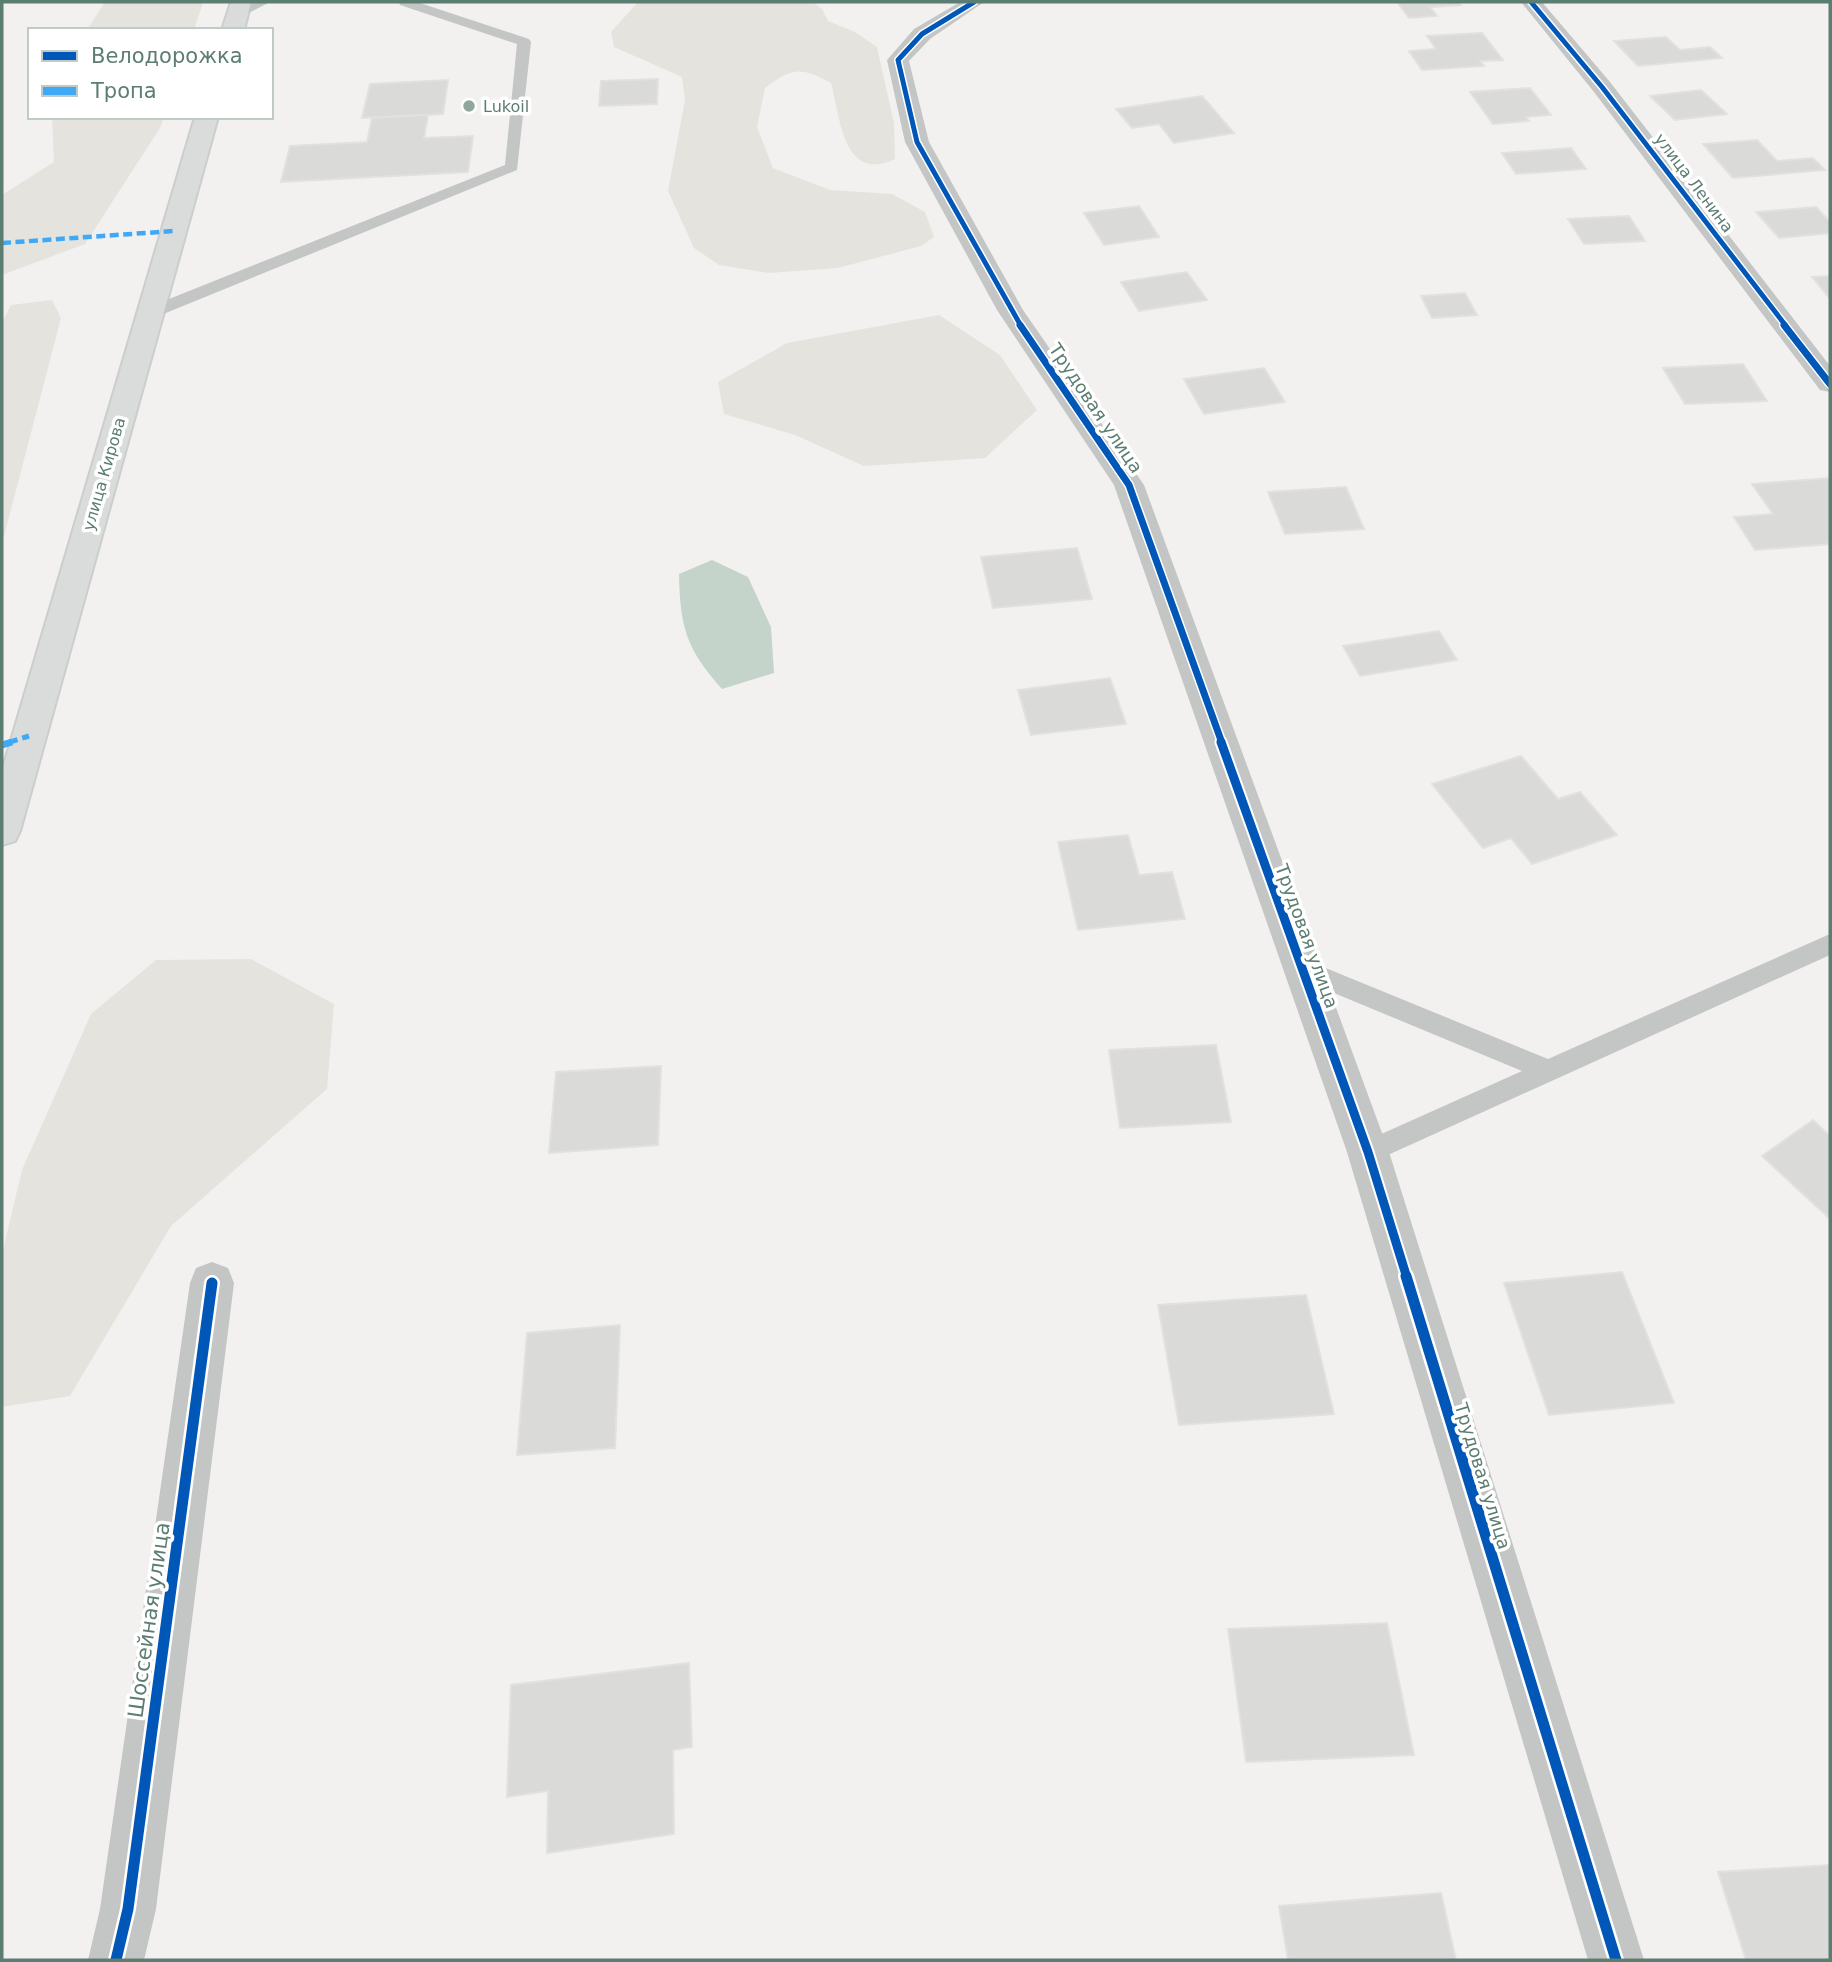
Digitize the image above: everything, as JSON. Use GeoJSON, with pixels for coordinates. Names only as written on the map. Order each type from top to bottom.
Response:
{"type":"FeatureCollection","features":[{"type":"Feature","properties":{"kind":"main road","name":"улица Кирова"},"geometry":{"type":"LineString","coordinates":[[2,831],[206,119]]}},
{"type":"Feature","properties":{"kind":"street","name":"Трудовая улица"},"geometry":{"type":"LineString","coordinates":[[974,2],[922,34],[898,60],[917,142],[1010,310],[1129,485],[1368,1152],[1616,1960]]}},
{"type":"Feature","properties":{"kind":"street","name":"улица Ленина"},"geometry":{"type":"LineString","coordinates":[[1531,2],[1602,87],[1830,384]]}},
{"type":"Feature","properties":{"kind":"street","name":"Шоссейная улица"},"geometry":{"type":"LineString","coordinates":[[116,1960],[130,1896],[212,1283]]}},
{"type":"Feature","properties":{"kind":"lane"},"geometry":{"type":"LineString","coordinates":[[237,15],[263,2]]}},
{"type":"Feature","properties":{"kind":"lane"},"geometry":{"type":"LineString","coordinates":[[150,313],[512,167],[524,41],[405,2]]}},
{"type":"Feature","properties":{"kind":"lane"},"geometry":{"type":"LineString","coordinates":[[1368,1152],[1830,944]]}},
{"type":"Feature","properties":{"kind":"lane"},"geometry":{"type":"LineString","coordinates":[[1302,969],[1550,1071]]}},
{"type":"Feature","properties":{"kind":"shaded area"},"geometry":{"type":"Polygon","coordinates":[[[102,2],[203,2],[195,28],[88,28],[103,5],[102,2]]]}},
{"type":"Feature","properties":{"kind":"shaded area"},"geometry":{"type":"Polygon","coordinates":[[[638,2],[813,2],[822,9],[828,21],[855,32],[877,47],[894,123],[895,159],[878,164],[864,162],[854,155],[841,128],[831,83],[804,72],[790,73],[765,88],[757,127],[773,168],[830,190],[892,194],[925,212],[934,237],[921,246],[838,268],[769,273],[719,265],[694,248],[668,191],[685,100],[682,77],[614,47],[611,32],[638,2]]]}},
{"type":"Feature","properties":{"kind":"shaded area"},"geometry":{"type":"Polygon","coordinates":[[[52,119],[163,119],[85,244],[2,275],[2,195],[54,162],[52,119]]]}},
{"type":"Feature","properties":{"kind":"shaded area"},"geometry":{"type":"Polygon","coordinates":[[[52,300],[61,318],[2,544],[2,322],[11,305],[52,300]]]}},
{"type":"Feature","properties":{"kind":"shaded area"},"geometry":{"type":"Polygon","coordinates":[[[939,315],[1000,355],[1037,410],[985,458],[864,466],[795,435],[724,414],[718,382],[787,343],[939,315]]]}},
{"type":"Feature","properties":{"kind":"shaded area"},"geometry":{"type":"Polygon","coordinates":[[[712,560],[748,577],[771,627],[774,673],[722,689],[693,649],[681,609],[679,574],[712,560]]]}},
{"type":"Feature","properties":{"kind":"shaded area"},"geometry":{"type":"Polygon","coordinates":[[[251,959],[334,1004],[327,1089],[171,1226],[70,1396],[2,1407],[2,1254],[22,1170],[91,1014],[156,960],[251,959]]]}},
{"type":"Feature","properties":{"kind":"building"},"geometry":{"type":"Polygon","coordinates":[[[1397,2],[1459,2],[1461,5],[1430,7],[1437,16],[1409,18],[1397,2]]]}},
{"type":"Feature","properties":{"kind":"building"},"geometry":{"type":"Polygon","coordinates":[[[1482,33],[1503,60],[1480,61],[1484,66],[1422,70],[1409,51],[1436,49],[1427,36],[1482,33]]]}},
{"type":"Feature","properties":{"kind":"building"},"geometry":{"type":"Polygon","coordinates":[[[1666,37],[1680,50],[1710,47],[1722,58],[1638,66],[1614,41],[1666,37]]]}},
{"type":"Feature","properties":{"kind":"building"},"geometry":{"type":"Polygon","coordinates":[[[658,79],[657,104],[599,106],[601,81],[658,79]]]}},
{"type":"Feature","properties":{"kind":"building"},"geometry":{"type":"Polygon","coordinates":[[[448,80],[443,114],[362,118],[370,84],[448,80]]]}},
{"type":"Feature","properties":{"kind":"building"},"geometry":{"type":"Polygon","coordinates":[[[1530,88],[1551,115],[1526,117],[1529,121],[1493,124],[1470,92],[1530,88]]]}},
{"type":"Feature","properties":{"kind":"building"},"geometry":{"type":"Polygon","coordinates":[[[1701,90],[1727,114],[1675,120],[1650,96],[1701,90]]]}},
{"type":"Feature","properties":{"kind":"building"},"geometry":{"type":"Polygon","coordinates":[[[1202,96],[1234,133],[1174,143],[1159,124],[1132,128],[1116,109],[1202,96]]]}},
{"type":"Feature","properties":{"kind":"building"},"geometry":{"type":"Polygon","coordinates":[[[428,115],[424,138],[473,136],[468,172],[281,182],[290,146],[367,142],[372,118],[428,115]]]}},
{"type":"Feature","properties":{"kind":"building"},"geometry":{"type":"Polygon","coordinates":[[[1757,140],[1777,161],[1813,158],[1825,170],[1733,178],[1703,144],[1757,140]]]}},
{"type":"Feature","properties":{"kind":"building"},"geometry":{"type":"Polygon","coordinates":[[[1571,148],[1586,169],[1516,174],[1502,153],[1571,148]]]}},
{"type":"Feature","properties":{"kind":"building"},"geometry":{"type":"Polygon","coordinates":[[[1139,206],[1159,237],[1104,245],[1084,213],[1139,206]]]}},
{"type":"Feature","properties":{"kind":"building"},"geometry":{"type":"Polygon","coordinates":[[[1816,207],[1830,222],[1830,233],[1779,238],[1756,212],[1816,207]]]}},
{"type":"Feature","properties":{"kind":"building"},"geometry":{"type":"Polygon","coordinates":[[[1629,216],[1645,241],[1584,244],[1568,219],[1629,216]]]}},
{"type":"Feature","properties":{"kind":"building"},"geometry":{"type":"Polygon","coordinates":[[[1187,272],[1207,300],[1139,311],[1121,282],[1187,272]]]}},
{"type":"Feature","properties":{"kind":"building"},"geometry":{"type":"Polygon","coordinates":[[[1830,276],[1830,299],[1812,277],[1830,276]]]}},
{"type":"Feature","properties":{"kind":"building"},"geometry":{"type":"Polygon","coordinates":[[[1465,293],[1477,315],[1432,318],[1421,296],[1465,293]]]}},
{"type":"Feature","properties":{"kind":"building"},"geometry":{"type":"Polygon","coordinates":[[[1743,364],[1767,401],[1685,404],[1663,368],[1743,364]]]}},
{"type":"Feature","properties":{"kind":"building"},"geometry":{"type":"Polygon","coordinates":[[[1264,368],[1285,402],[1204,414],[1184,379],[1264,368]]]}},
{"type":"Feature","properties":{"kind":"building"},"geometry":{"type":"Polygon","coordinates":[[[1830,478],[1830,544],[1755,550],[1734,517],[1773,514],[1752,484],[1830,478]]]}},
{"type":"Feature","properties":{"kind":"building"},"geometry":{"type":"Polygon","coordinates":[[[1346,487],[1364,529],[1285,534],[1268,492],[1346,487]]]}},
{"type":"Feature","properties":{"kind":"building"},"geometry":{"type":"Polygon","coordinates":[[[1077,548],[1092,599],[993,608],[981,557],[1077,548]]]}},
{"type":"Feature","properties":{"kind":"building"},"geometry":{"type":"Polygon","coordinates":[[[1439,631],[1457,660],[1360,676],[1343,646],[1439,631]]]}},
{"type":"Feature","properties":{"kind":"building"},"geometry":{"type":"Polygon","coordinates":[[[1110,678],[1126,724],[1031,735],[1018,690],[1110,678]]]}},
{"type":"Feature","properties":{"kind":"building"},"geometry":{"type":"Polygon","coordinates":[[[1521,756],[1558,799],[1580,792],[1617,835],[1532,864],[1511,838],[1483,848],[1432,784],[1521,756]]]}},
{"type":"Feature","properties":{"kind":"building"},"geometry":{"type":"Polygon","coordinates":[[[1128,835],[1139,875],[1172,872],[1185,919],[1078,930],[1058,842],[1128,835]]]}},
{"type":"Feature","properties":{"kind":"building"},"geometry":{"type":"Polygon","coordinates":[[[1216,1045],[1231,1122],[1120,1128],[1109,1050],[1216,1045]]]}},
{"type":"Feature","properties":{"kind":"building"},"geometry":{"type":"Polygon","coordinates":[[[661,1066],[658,1145],[549,1153],[556,1072],[661,1066]]]}},
{"type":"Feature","properties":{"kind":"building"},"geometry":{"type":"Polygon","coordinates":[[[1813,1120],[1830,1136],[1830,1219],[1762,1156],[1813,1120]]]}},
{"type":"Feature","properties":{"kind":"building"},"geometry":{"type":"Polygon","coordinates":[[[1622,1272],[1674,1403],[1549,1415],[1504,1283],[1622,1272]]]}},
{"type":"Feature","properties":{"kind":"building"},"geometry":{"type":"Polygon","coordinates":[[[1306,1295],[1334,1414],[1179,1425],[1158,1305],[1306,1295]]]}},
{"type":"Feature","properties":{"kind":"building"},"geometry":{"type":"Polygon","coordinates":[[[620,1325],[615,1448],[517,1455],[527,1333],[620,1325]]]}},
{"type":"Feature","properties":{"kind":"building"},"geometry":{"type":"Polygon","coordinates":[[[1387,1623],[1414,1755],[1246,1762],[1228,1629],[1387,1623]]]}},
{"type":"Feature","properties":{"kind":"building"},"geometry":{"type":"Polygon","coordinates":[[[689,1663],[692,1747],[673,1750],[674,1834],[547,1853],[548,1791],[507,1797],[511,1685],[689,1663]]]}},
{"type":"Feature","properties":{"kind":"building"},"geometry":{"type":"Polygon","coordinates":[[[1830,1865],[1830,1960],[1746,1960],[1718,1872],[1830,1865]]]}},
{"type":"Feature","properties":{"kind":"building"},"geometry":{"type":"Polygon","coordinates":[[[1441,1893],[1456,1960],[1288,1960],[1279,1906],[1441,1893]]]}},
{"type":"Feature","properties":{"kind":"marked path"},"geometry":{"type":"LineString","coordinates":[[2,243],[174,231]]}},
{"type":"Feature","properties":{"kind":"marked path"},"geometry":{"type":"LineString","coordinates":[[2,745],[29,736]]}},
{"type":"Feature","properties":{"kind":"cycle path"},"geometry":{"type":"LineString","coordinates":[[974,2],[922,34],[898,60],[917,142],[1010,310],[1129,485],[1368,1152],[1616,1960]]}},
{"type":"Feature","properties":{"kind":"cycle path"},"geometry":{"type":"LineString","coordinates":[[1531,2],[1602,87],[1830,384]]}},
{"type":"Feature","properties":{"kind":"cycle path"},"geometry":{"type":"LineString","coordinates":[[116,1960],[128,1909],[212,1283]]}},
{"type":"Feature","properties":{"kind":"place","name":"Lukoil"},"geometry":{"type":"Point","coordinates":[469,106]}}]}
